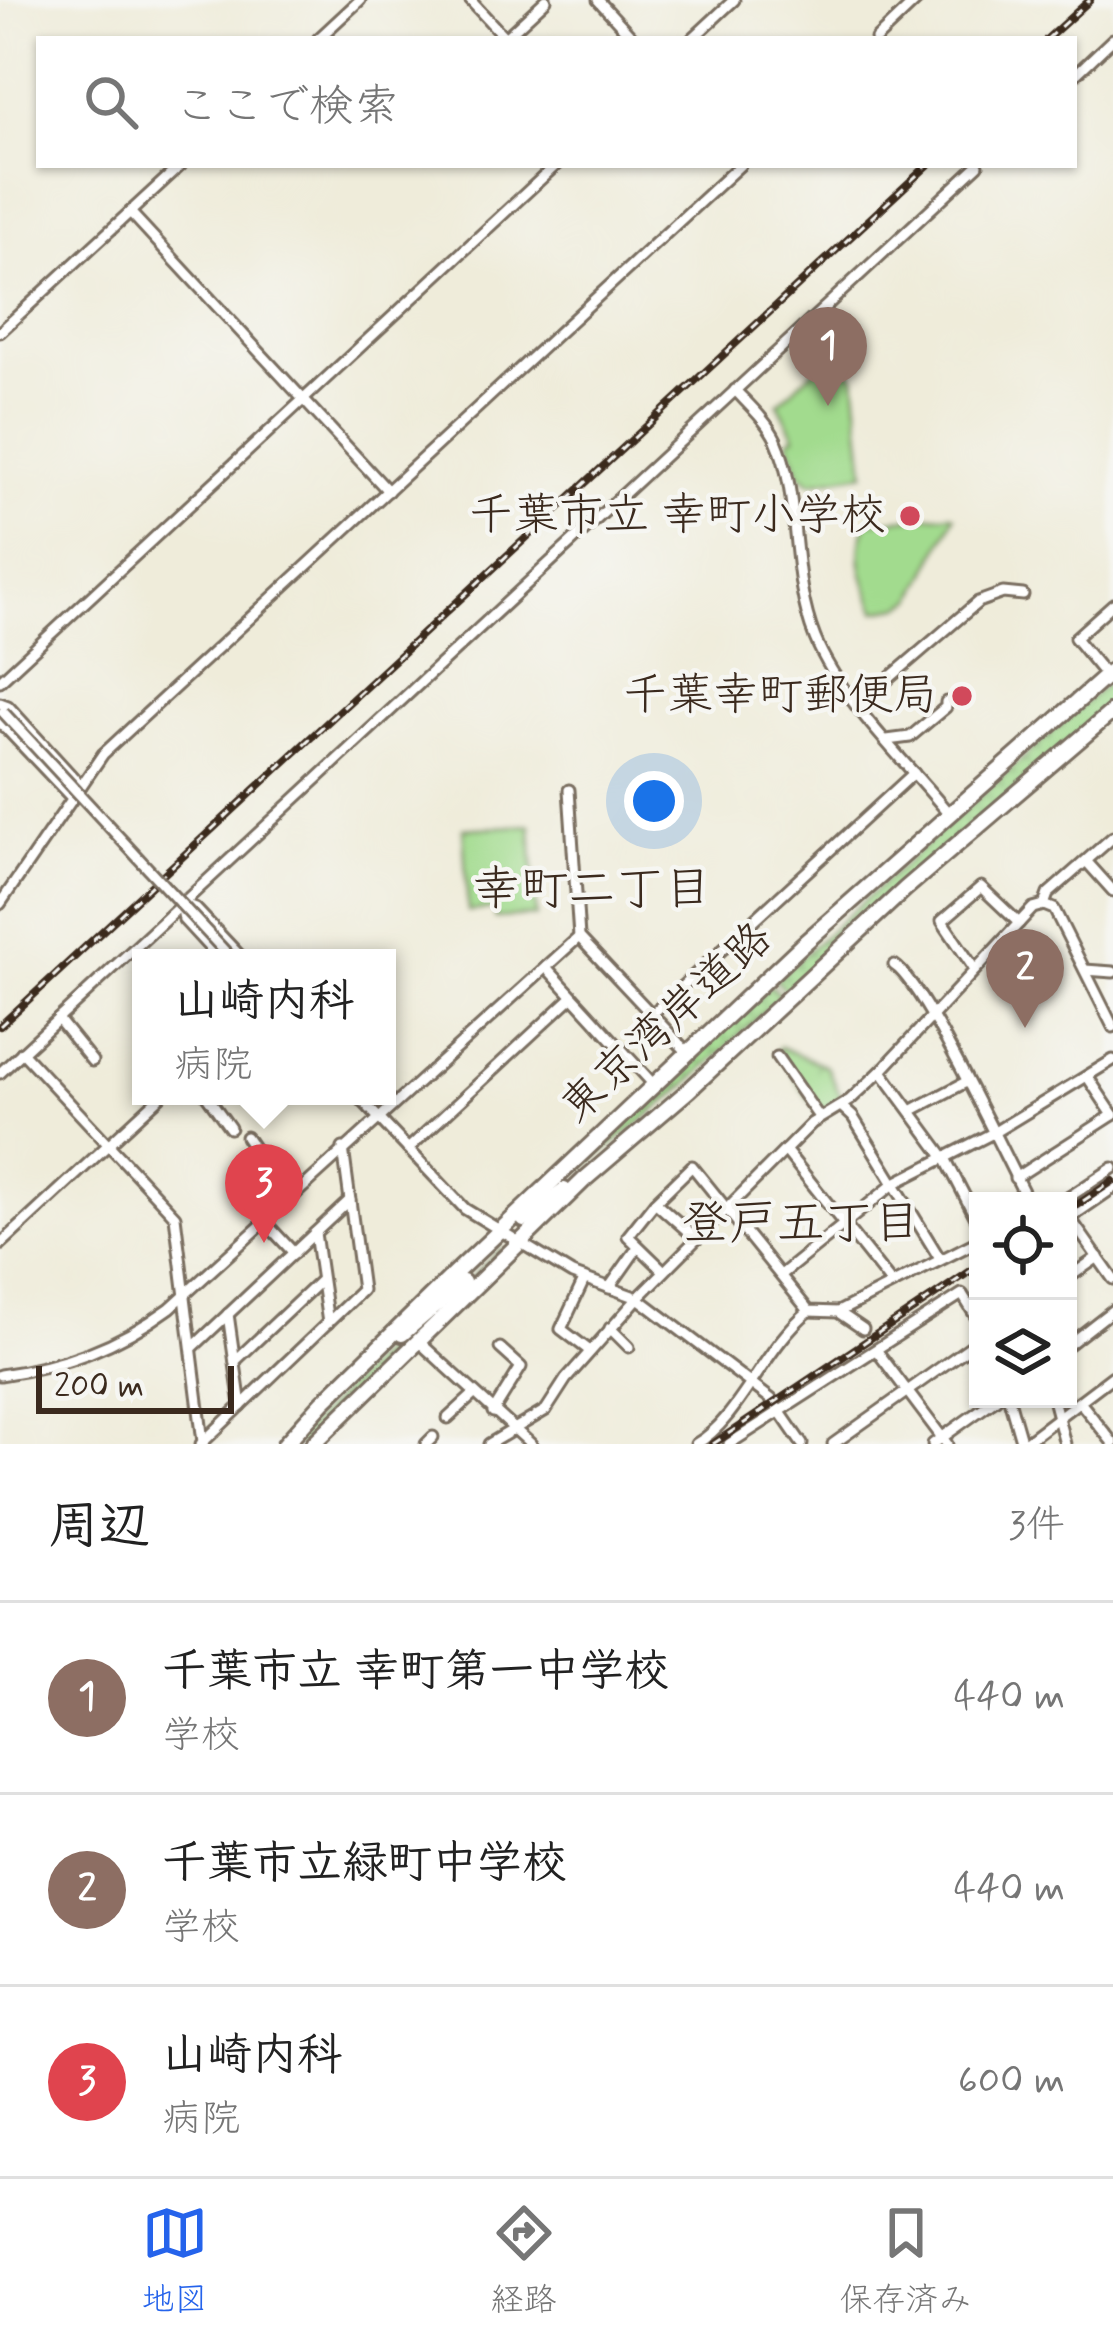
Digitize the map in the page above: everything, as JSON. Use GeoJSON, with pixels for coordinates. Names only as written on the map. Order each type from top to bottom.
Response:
{"type":"FeatureCollection","features":[{"type":"Feature","properties":{"kind":"highway","name":"東京湾岸道路"},"geometry":{"type":"LineString","coordinates":[[285,1441],[654,1084],[949,814],[1111,677]]}},
{"type":"Feature","properties":{"kind":"highway","name":"東京湾岸道路"},"geometry":{"type":"LineString","coordinates":[[313,1444],[585,1179],[689,1090],[905,889],[1113,711]]}},
{"type":"Feature","properties":{"kind":"highway"},"geometry":{"type":"LineString","coordinates":[[499,1232],[511,1231],[548,1200],[585,1179]]}},
{"type":"Feature","properties":{"kind":"highway"},"geometry":{"type":"LineString","coordinates":[[377,1349],[422,1320],[500,1247],[520,1241]]}},
{"type":"Feature","properties":{"kind":"street"},"geometry":{"type":"LineString","coordinates":[[321,36],[361,0]]}},
{"type":"Feature","properties":{"kind":"street"},"geometry":{"type":"LineString","coordinates":[[470,0],[502,36]]}},
{"type":"Feature","properties":{"kind":"street"},"geometry":{"type":"LineString","coordinates":[[508,36],[546,0]]}},
{"type":"Feature","properties":{"kind":"street"},"geometry":{"type":"LineString","coordinates":[[598,0],[631,36]]}},
{"type":"Feature","properties":{"kind":"street"},"geometry":{"type":"LineString","coordinates":[[879,36],[917,0]]}},
{"type":"Feature","properties":{"kind":"street"},"geometry":{"type":"LineString","coordinates":[[695,36],[730,2]]}},
{"type":"Feature","properties":{"kind":"street"},"geometry":{"type":"LineString","coordinates":[[1077,73],[1113,40]]}},
{"type":"Feature","properties":{"kind":"street"},"geometry":{"type":"LineString","coordinates":[[0,332],[178,168]]}},
{"type":"Feature","properties":{"kind":"street"},"geometry":{"type":"LineString","coordinates":[[0,681],[553,168]]}},
{"type":"Feature","properties":{"kind":"street"},"geometry":{"type":"LineString","coordinates":[[0,904],[103,754],[737,168]]}},
{"type":"Feature","properties":{"kind":"street"},"geometry":{"type":"LineString","coordinates":[[132,949],[975,168]]}},
{"type":"Feature","properties":{"kind":"street"},"geometry":{"type":"LineString","coordinates":[[130,212],[388,491]]}},
{"type":"Feature","properties":{"kind":"street"},"geometry":{"type":"LineString","coordinates":[[736,390],[769,427],[777,444],[785,469],[805,609],[825,659],[949,814]]}},
{"type":"Feature","properties":{"kind":"street"},"geometry":{"type":"LineString","coordinates":[[858,705],[978,602],[1003,593],[1023,595]]}},
{"type":"Feature","properties":{"kind":"street"},"geometry":{"type":"LineString","coordinates":[[1111,677],[1075,638],[1113,604]]}},
{"type":"Feature","properties":{"kind":"street"},"geometry":{"type":"LineString","coordinates":[[887,740],[910,737],[946,702]]}},
{"type":"Feature","properties":{"kind":"street"},"geometry":{"type":"LineString","coordinates":[[1,712],[8,706],[81,786]]}},
{"type":"Feature","properties":{"kind":"street"},"geometry":{"type":"LineString","coordinates":[[1,712],[72,798]]}},
{"type":"Feature","properties":{"kind":"street"},"geometry":{"type":"LineString","coordinates":[[1,712],[223,949]]}},
{"type":"Feature","properties":{"kind":"street"},"geometry":{"type":"LineString","coordinates":[[651,1015],[914,772]]}},
{"type":"Feature","properties":{"kind":"street"},"geometry":{"type":"LineString","coordinates":[[569,790],[579,937],[688,1054]]}},
{"type":"Feature","properties":{"kind":"street"},"geometry":{"type":"LineString","coordinates":[[1044,905],[1048,894],[1113,837]]}},
{"type":"Feature","properties":{"kind":"street"},"geometry":{"type":"LineString","coordinates":[[1086,862],[1113,891]]}},
{"type":"Feature","properties":{"kind":"street"},"geometry":{"type":"LineString","coordinates":[[974,970],[942,921],[981,887],[1019,923]]}},
{"type":"Feature","properties":{"kind":"street"},"geometry":{"type":"LineString","coordinates":[[181,903],[184,920],[211,949]]}},
{"type":"Feature","properties":{"kind":"street"},"geometry":{"type":"LineString","coordinates":[[181,903],[195,908],[234,949]]}},
{"type":"Feature","properties":{"kind":"street"},"geometry":{"type":"LineString","coordinates":[[489,1444],[546,1410],[566,1379],[664,1271],[819,1117],[841,1106],[881,1071],[1033,908],[1054,909],[1113,1027]]}},
{"type":"Feature","properties":{"kind":"street"},"geometry":{"type":"LineString","coordinates":[[396,1104],[579,937]]}},
{"type":"Feature","properties":{"kind":"street"},"geometry":{"type":"LineString","coordinates":[[0,1073],[132,949]]}},
{"type":"Feature","properties":{"kind":"street"},"geometry":{"type":"LineString","coordinates":[[894,965],[906,973],[931,1016],[1023,1192]]}},
{"type":"Feature","properties":{"kind":"street"},"geometry":{"type":"LineString","coordinates":[[546,967],[654,1084]]}},
{"type":"Feature","properties":{"kind":"street"},"geometry":{"type":"LineString","coordinates":[[1085,970],[1113,972]]}},
{"type":"Feature","properties":{"kind":"street"},"geometry":{"type":"LineString","coordinates":[[408,1149],[572,997]]}},
{"type":"Feature","properties":{"kind":"street"},"geometry":{"type":"LineString","coordinates":[[58,1019],[92,1061]]}},
{"type":"Feature","properties":{"kind":"street"},"geometry":{"type":"LineString","coordinates":[[22,1052],[175,1216],[202,1443]]}},
{"type":"Feature","properties":{"kind":"street"},"geometry":{"type":"LineString","coordinates":[[777,1057],[819,1117]]}},
{"type":"Feature","properties":{"kind":"street"},"geometry":{"type":"LineString","coordinates":[[782,1275],[895,1183],[993,1132],[1113,1060]]}},
{"type":"Feature","properties":{"kind":"street"},"geometry":{"type":"LineString","coordinates":[[881,1071],[945,1158],[969,1205]]}},
{"type":"Feature","properties":{"kind":"street"},"geometry":{"type":"LineString","coordinates":[[1015,1178],[1113,1115],[1088,1076]]}},
{"type":"Feature","properties":{"kind":"street"},"geometry":{"type":"LineString","coordinates":[[911,1111],[966,1082]]}},
{"type":"Feature","properties":{"kind":"street"},"geometry":{"type":"LineString","coordinates":[[0,1245],[151,1105]]}},
{"type":"Feature","properties":{"kind":"street"},"geometry":{"type":"LineString","coordinates":[[213,1105],[230,1128]]}},
{"type":"Feature","properties":{"kind":"street"},"geometry":{"type":"LineString","coordinates":[[366,1105],[454,1199],[499,1232],[584,1280],[638,1298],[749,1382],[779,1411],[802,1444]]}},
{"type":"Feature","properties":{"kind":"street"},"geometry":{"type":"LineString","coordinates":[[0,1375],[56,1366],[143,1328],[394,1105]]}},
{"type":"Feature","properties":{"kind":"street"},"geometry":{"type":"LineString","coordinates":[[841,1106],[854,1117],[940,1259]]}},
{"type":"Feature","properties":{"kind":"street"},"geometry":{"type":"LineString","coordinates":[[246,1137],[286,1198]]}},
{"type":"Feature","properties":{"kind":"street"},"geometry":{"type":"LineString","coordinates":[[202,1443],[362,1290],[343,1148]]}},
{"type":"Feature","properties":{"kind":"street"},"geometry":{"type":"LineString","coordinates":[[785,1150],[891,1282]]}},
{"type":"Feature","properties":{"kind":"street"},"geometry":{"type":"LineString","coordinates":[[664,1271],[628,1236],[629,1231],[692,1166],[809,1311]]}},
{"type":"Feature","properties":{"kind":"street"},"geometry":{"type":"LineString","coordinates":[[1077,1192],[1113,1168]]}},
{"type":"Feature","properties":{"kind":"street"},"geometry":{"type":"LineString","coordinates":[[1077,1213],[1112,1192]]}},
{"type":"Feature","properties":{"kind":"street"},"geometry":{"type":"LineString","coordinates":[[191,1349],[350,1200]]}},
{"type":"Feature","properties":{"kind":"street"},"geometry":{"type":"LineString","coordinates":[[656,1202],[697,1239]]}},
{"type":"Feature","properties":{"kind":"street"},"geometry":{"type":"LineString","coordinates":[[264,1221],[294,1253]]}},
{"type":"Feature","properties":{"kind":"street"},"geometry":{"type":"LineString","coordinates":[[1077,1229],[1113,1279]]}},
{"type":"Feature","properties":{"kind":"street"},"geometry":{"type":"LineString","coordinates":[[315,1233],[328,1323]]}},
{"type":"Feature","properties":{"kind":"street"},"geometry":{"type":"LineString","coordinates":[[696,1444],[713,1435],[792,1325],[809,1311],[838,1312],[969,1245]]}},
{"type":"Feature","properties":{"kind":"street"},"geometry":{"type":"LineString","coordinates":[[609,1288],[638,1246]]}},
{"type":"Feature","properties":{"kind":"street"},"geometry":{"type":"LineString","coordinates":[[1077,1272],[1098,1257]]}},
{"type":"Feature","properties":{"kind":"street"},"geometry":{"type":"LineString","coordinates":[[236,1361],[321,1280]]}},
{"type":"Feature","properties":{"kind":"street"},"geometry":{"type":"LineString","coordinates":[[584,1280],[561,1329],[590,1351]]}},
{"type":"Feature","properties":{"kind":"street"},"geometry":{"type":"LineString","coordinates":[[729,1444],[877,1351],[917,1320],[962,1294],[969,1305]]}},
{"type":"Feature","properties":{"kind":"street"},"geometry":{"type":"LineString","coordinates":[[1077,1339],[1113,1310]]}},
{"type":"Feature","properties":{"kind":"street"},"geometry":{"type":"LineString","coordinates":[[838,1312],[862,1329]]}},
{"type":"Feature","properties":{"kind":"street"},"geometry":{"type":"LineString","coordinates":[[228,1314],[242,1406]]}},
{"type":"Feature","properties":{"kind":"street"},"geometry":{"type":"LineString","coordinates":[[614,1324],[629,1331]]}},
{"type":"Feature","properties":{"kind":"street"},"geometry":{"type":"LineString","coordinates":[[614,1324],[629,1346]]}},
{"type":"Feature","properties":{"kind":"street"},"geometry":{"type":"LineString","coordinates":[[417,1340],[531,1444]]}},
{"type":"Feature","properties":{"kind":"street"},"geometry":{"type":"LineString","coordinates":[[833,1444],[969,1347]]}},
{"type":"Feature","properties":{"kind":"street"},"geometry":{"type":"LineString","coordinates":[[493,1412],[521,1367],[500,1348]]}},
{"type":"Feature","properties":{"kind":"street"},"geometry":{"type":"LineString","coordinates":[[877,1351],[941,1442],[984,1408]]}},
{"type":"Feature","properties":{"kind":"street"},"geometry":{"type":"LineString","coordinates":[[554,1369],[566,1379]]}},
{"type":"Feature","properties":{"kind":"street"},"geometry":{"type":"LineString","coordinates":[[1012,1408],[1022,1444],[1113,1376]]}},
{"type":"Feature","properties":{"kind":"street"},"geometry":{"type":"LineString","coordinates":[[448,1418],[473,1395]]}},
{"type":"Feature","properties":{"kind":"street"},"geometry":{"type":"LineString","coordinates":[[1080,1402],[1113,1443]]}},
{"type":"Feature","properties":{"kind":"street"},"geometry":{"type":"LineString","coordinates":[[1055,1408],[1065,1444]]}},
{"type":"Feature","properties":{"kind":"green space"},"geometry":{"type":"Polygon","coordinates":[[[833,352],[855,377],[865,473],[811,482],[800,474],[788,440],[795,436],[778,403],[833,352]]]}},
{"type":"Feature","properties":{"kind":"green space"},"geometry":{"type":"Polygon","coordinates":[[[952,514],[914,599],[876,611],[860,556],[868,522],[952,514]]]}},
{"type":"Feature","properties":{"kind":"green space"},"geometry":{"type":"Polygon","coordinates":[[[1106,684],[1113,692],[1113,703],[786,992],[775,980],[1106,684]]]}},
{"type":"Feature","properties":{"kind":"green space"},"geometry":{"type":"Polygon","coordinates":[[[531,825],[536,916],[495,918],[494,909],[468,911],[463,829],[531,825]]]}},
{"type":"Feature","properties":{"kind":"green space"},"geometry":{"type":"Polygon","coordinates":[[[771,985],[780,996],[688,1084],[533,1209],[771,985]]]}},
{"type":"Feature","properties":{"kind":"green space"},"geometry":{"type":"Polygon","coordinates":[[[780,1047],[826,1066],[843,1100],[818,1112],[777,1051],[780,1047]]]}},
{"type":"Feature","properties":{"kind":"green space"},"geometry":{"type":"Polygon","coordinates":[[[500,1249],[305,1444],[290,1444],[384,1350],[433,1314],[500,1249]]]}},
{"type":"Feature","properties":{"kind":"railway"},"geometry":{"type":"LineString","coordinates":[[1050,36],[1090,0]]}},
{"type":"Feature","properties":{"kind":"railway"},"geometry":{"type":"LineString","coordinates":[[0,1026],[925,168]]}},
{"type":"Feature","properties":{"kind":"railway"},"geometry":{"type":"LineString","coordinates":[[1077,1205],[1113,1181]]}},
{"type":"Feature","properties":{"kind":"railway"},"geometry":{"type":"LineString","coordinates":[[713,1444],[969,1272]]}},
{"type":"Feature","properties":{"kind":"place","name":"千葉市立 幸町第一中学校"},"geometry":{"type":"Point","coordinates":[828,406]}},
{"type":"Feature","properties":{"kind":"place","name":"千葉市立 幸町小学校"},"geometry":{"type":"Point","coordinates":[910,516]}},
{"type":"Feature","properties":{"kind":"place","name":"千葉幸町郵便局"},"geometry":{"type":"Point","coordinates":[962,696]}},
{"type":"Feature","properties":{"kind":"place","name":"千葉市立緑町中学校"},"geometry":{"type":"Point","coordinates":[1025,1028]}},
{"type":"Feature","properties":{"kind":"place","name":"山崎内科"},"geometry":{"type":"Point","coordinates":[264,1243]}},
{"type":"Feature","properties":{"kind":"district","name":"幸町二丁目"},"geometry":{"type":"Point","coordinates":[592,890]}},
{"type":"Feature","properties":{"kind":"district","name":"登戸五丁目"},"geometry":{"type":"Point","coordinates":[801,1224]}}]}
